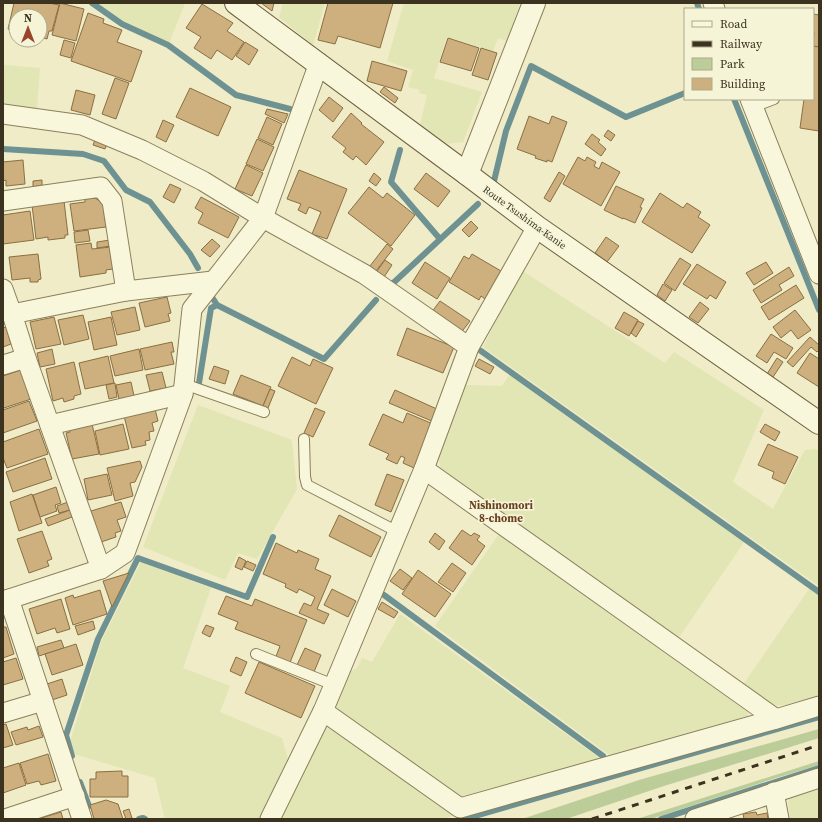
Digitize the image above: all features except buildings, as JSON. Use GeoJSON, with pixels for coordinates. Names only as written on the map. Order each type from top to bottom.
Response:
{"type":"FeatureCollection","features":[{"type":"Feature","properties":{"kind":"main road","name":"Route Tsushima-Kanie"},"geometry":{"type":"LineString","coordinates":[[236,3],[319,63],[537,228],[819,423]]}},
{"type":"Feature","properties":{"kind":"main road"},"geometry":{"type":"LineString","coordinates":[[467,174],[534,3]]}},
{"type":"Feature","properties":{"kind":"street"},"geometry":{"type":"LineString","coordinates":[[82,819],[43,701],[6,600],[101,569],[125,553],[183,389],[192,308],[262,218],[319,63]]}},
{"type":"Feature","properties":{"kind":"street"},"geometry":{"type":"LineString","coordinates":[[752,103],[819,274]]}},
{"type":"Feature","properties":{"kind":"street"},"geometry":{"type":"LineString","coordinates":[[3,114],[82,125],[142,150],[202,181],[262,218],[364,274],[469,347]]}},
{"type":"Feature","properties":{"kind":"street"},"geometry":{"type":"LineString","coordinates":[[3,201],[101,187],[112,201],[126,291]]}},
{"type":"Feature","properties":{"kind":"street"},"geometry":{"type":"LineString","coordinates":[[270,819],[334,685],[424,469],[469,347],[537,228]]}},
{"type":"Feature","properties":{"kind":"street"},"geometry":{"type":"LineString","coordinates":[[12,314],[126,291],[213,281]]}},
{"type":"Feature","properties":{"kind":"street"},"geometry":{"type":"LineString","coordinates":[[3,289],[101,569]]}},
{"type":"Feature","properties":{"kind":"street"},"geometry":{"type":"LineString","coordinates":[[3,365],[26,358]]}},
{"type":"Feature","properties":{"kind":"street"},"geometry":{"type":"LineString","coordinates":[[50,425],[183,389]]}},
{"type":"Feature","properties":{"kind":"street"},"geometry":{"type":"LineString","coordinates":[[424,469],[776,720]]}},
{"type":"Feature","properties":{"kind":"street"},"geometry":{"type":"LineString","coordinates":[[3,713],[43,701]]}},
{"type":"Feature","properties":{"kind":"street"},"geometry":{"type":"LineString","coordinates":[[322,711],[460,808],[776,720],[819,706]]}},
{"type":"Feature","properties":{"kind":"street"},"geometry":{"type":"LineString","coordinates":[[695,819],[819,778]]}},
{"type":"Feature","properties":{"kind":"street"},"geometry":{"type":"LineString","coordinates":[[774,792],[779,819]]}},
{"type":"Feature","properties":{"kind":"street"},"geometry":{"type":"LineString","coordinates":[[5,819],[75,796]]}},
{"type":"Feature","properties":{"kind":"lane"},"geometry":{"type":"LineString","coordinates":[[752,103],[768,100]]}},
{"type":"Feature","properties":{"kind":"lane"},"geometry":{"type":"LineString","coordinates":[[183,389],[264,412]]}},
{"type":"Feature","properties":{"kind":"lane"},"geometry":{"type":"LineString","coordinates":[[304,439],[305,477],[307,485],[398,532]]}},
{"type":"Feature","properties":{"kind":"lane"},"geometry":{"type":"LineString","coordinates":[[256,654],[334,685]]}},
{"type":"Feature","properties":{"kind":"green space"},"geometry":{"type":"Polygon","coordinates":[[[97,3],[185,3],[169,43],[124,21],[97,3]]]}},
{"type":"Feature","properties":{"kind":"green space"},"geometry":{"type":"Polygon","coordinates":[[[283,3],[325,3],[313,45],[279,17],[283,3]]]}},
{"type":"Feature","properties":{"kind":"green space"},"geometry":{"type":"Polygon","coordinates":[[[404,3],[520,3],[507,41],[498,38],[493,51],[447,37],[434,78],[482,92],[463,142],[443,144],[420,125],[427,95],[419,93],[420,90],[408,87],[413,70],[387,61],[404,3]]]}},
{"type":"Feature","properties":{"kind":"green space"},"geometry":{"type":"Polygon","coordinates":[[[4,65],[40,68],[37,109],[3,104],[4,65]]]}},
{"type":"Feature","properties":{"kind":"green space"},"geometry":{"type":"Polygon","coordinates":[[[521,270],[665,363],[674,352],[764,410],[733,482],[773,509],[805,450],[816,449],[819,451],[819,586],[483,347],[521,270]]]}},
{"type":"Feature","properties":{"kind":"green space"},"geometry":{"type":"Polygon","coordinates":[[[509,375],[744,542],[678,639],[446,477],[440,469],[439,458],[466,385],[502,386],[509,375]]]}},
{"type":"Feature","properties":{"kind":"green space"},"geometry":{"type":"Polygon","coordinates":[[[198,405],[292,440],[297,489],[257,559],[238,553],[225,580],[143,547],[198,405]]]}},
{"type":"Feature","properties":{"kind":"green space"},"geometry":{"type":"Polygon","coordinates":[[[501,531],[748,708],[748,716],[612,757],[435,626],[501,531]]]}},
{"type":"Feature","properties":{"kind":"green space"},"geometry":{"type":"Polygon","coordinates":[[[141,562],[211,588],[183,668],[230,686],[220,712],[282,738],[289,763],[262,819],[165,819],[155,778],[74,754],[70,742],[101,642],[141,562]]]}},
{"type":"Feature","properties":{"kind":"green space"},"geometry":{"type":"Polygon","coordinates":[[[809,589],[819,596],[819,695],[786,705],[772,706],[743,685],[809,589]]]}},
{"type":"Feature","properties":{"kind":"green space"},"geometry":{"type":"Polygon","coordinates":[[[400,614],[602,760],[468,798],[452,794],[338,712],[334,702],[348,673],[357,668],[362,658],[372,662],[400,614]]]}},
{"type":"Feature","properties":{"kind":"green space"},"geometry":{"type":"Polygon","coordinates":[[[332,728],[456,815],[442,819],[278,819],[323,729],[332,728]]]}},
{"type":"Feature","properties":{"kind":"green space"},"geometry":{"type":"Polygon","coordinates":[[[819,729],[819,738],[664,786],[566,819],[522,819],[639,780],[819,729]]]}},
{"type":"Feature","properties":{"kind":"green space"},"geometry":{"type":"Polygon","coordinates":[[[819,761],[819,765],[651,819],[637,819],[819,761]]]}},
{"type":"Feature","properties":{"kind":"green space"},"geometry":{"type":"Polygon","coordinates":[[[819,784],[819,819],[790,819],[788,802],[795,791],[819,784]]]}},
{"type":"Feature","properties":{"kind":"waterway"},"geometry":{"type":"LineString","coordinates":[[92,3],[122,24],[168,45],[236,95],[290,109]]}},
{"type":"Feature","properties":{"kind":"waterway"},"geometry":{"type":"LineString","coordinates":[[697,3],[699,8]]}},
{"type":"Feature","properties":{"kind":"waterway"},"geometry":{"type":"LineString","coordinates":[[494,181],[506,131],[531,66],[626,117],[684,93]]}},
{"type":"Feature","properties":{"kind":"waterway"},"geometry":{"type":"LineString","coordinates":[[734,100],[819,310]]}},
{"type":"Feature","properties":{"kind":"waterway"},"geometry":{"type":"LineString","coordinates":[[3,149],[83,154],[104,161],[126,190],[150,202],[190,254],[198,268]]}},
{"type":"Feature","properties":{"kind":"waterway"},"geometry":{"type":"LineString","coordinates":[[400,150],[391,182],[440,239]]}},
{"type":"Feature","properties":{"kind":"waterway"},"geometry":{"type":"LineString","coordinates":[[390,286],[478,204]]}},
{"type":"Feature","properties":{"kind":"waterway"},"geometry":{"type":"LineString","coordinates":[[212,297],[217,305],[324,359],[376,300]]}},
{"type":"Feature","properties":{"kind":"waterway"},"geometry":{"type":"LineString","coordinates":[[199,383],[211,308],[217,305]]}},
{"type":"Feature","properties":{"kind":"waterway"},"geometry":{"type":"LineString","coordinates":[[481,351],[819,592]]}},
{"type":"Feature","properties":{"kind":"waterway"},"geometry":{"type":"LineString","coordinates":[[72,756],[66,735],[98,639],[138,558],[247,597],[273,537]]}},
{"type":"Feature","properties":{"kind":"waterway"},"geometry":{"type":"LineString","coordinates":[[384,595],[603,756]]}},
{"type":"Feature","properties":{"kind":"waterway"},"geometry":{"type":"LineString","coordinates":[[464,819],[819,717]]}},
{"type":"Feature","properties":{"kind":"waterway"},"geometry":{"type":"LineString","coordinates":[[661,819],[819,768]]}},
{"type":"Feature","properties":{"kind":"waterway"},"geometry":{"type":"LineString","coordinates":[[80,782],[89,806]]}},
{"type":"Feature","properties":{"kind":"waterway"},"geometry":{"type":"LineString","coordinates":[[139,819],[145,819]]}},
{"type":"Feature","properties":{"kind":"railway"},"geometry":{"type":"LineString","coordinates":[[592,819],[819,745]]}},
{"type":"Feature","properties":{"kind":"district","name":"Nishinomori 8-chome"},"geometry":{"type":"Point","coordinates":[501,511]}}]}
